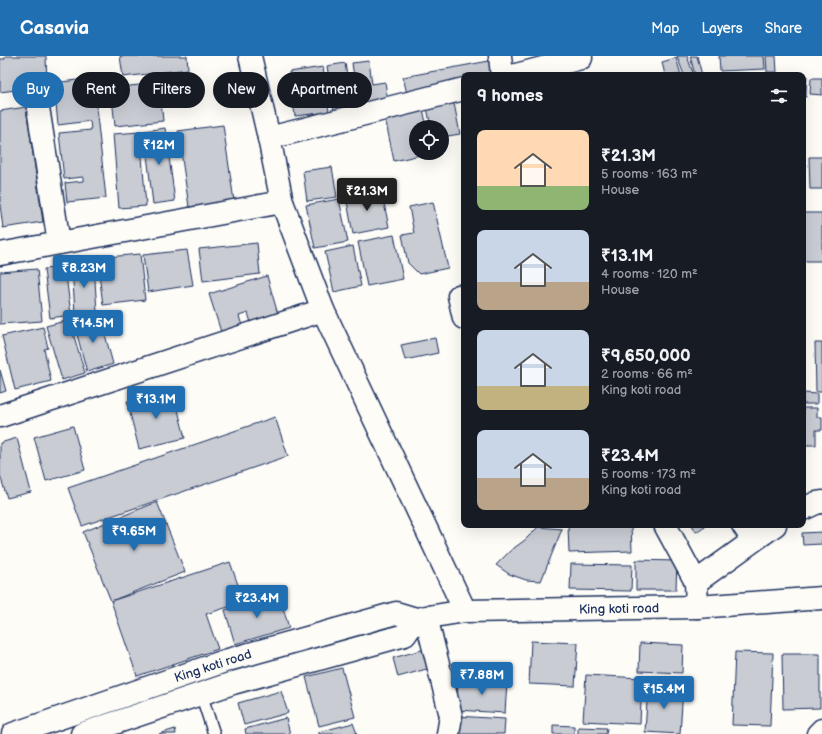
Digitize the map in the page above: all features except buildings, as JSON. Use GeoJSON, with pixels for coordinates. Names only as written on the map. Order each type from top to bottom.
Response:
{"type":"FeatureCollection","features":[{"type":"Feature","properties":{"kind":"street"},"geometry":{"type":"LineString","coordinates":[[250,56],[282,202],[323,310],[465,611]]}},
{"type":"Feature","properties":{"kind":"street"},"geometry":{"type":"LineString","coordinates":[[500,56],[502,72]]}},
{"type":"Feature","properties":{"kind":"street"},"geometry":{"type":"LineString","coordinates":[[527,72],[581,58]]}},
{"type":"Feature","properties":{"kind":"street"},"geometry":{"type":"LineString","coordinates":[[269,138],[461,90]]}},
{"type":"Feature","properties":{"kind":"street"},"geometry":{"type":"LineString","coordinates":[[38,108],[59,243]]}},
{"type":"Feature","properties":{"kind":"street"},"geometry":{"type":"LineString","coordinates":[[0,254],[282,202]]}},
{"type":"Feature","properties":{"kind":"street"},"geometry":{"type":"LineString","coordinates":[[459,296],[461,305]]}},
{"type":"Feature","properties":{"kind":"street"},"geometry":{"type":"LineString","coordinates":[[0,416],[323,310]]}},
{"type":"Feature","properties":{"kind":"street"},"geometry":{"type":"LineString","coordinates":[[806,508],[822,502]]}},
{"type":"Feature","properties":{"kind":"street"},"geometry":{"type":"LineString","coordinates":[[667,528],[696,582],[697,607]]}},
{"type":"Feature","properties":{"kind":"street"},"geometry":{"type":"LineString","coordinates":[[696,582],[748,533],[765,528]]}},
{"type":"Feature","properties":{"kind":"street","name":"King koti road"},"geometry":{"type":"LineString","coordinates":[[13,734],[228,660],[396,613],[421,618],[465,611],[697,607],[822,598]]}},
{"type":"Feature","properties":{"kind":"street"},"geometry":{"type":"LineString","coordinates":[[421,618],[451,716],[448,734]]}},
{"type":"Feature","properties":{"kind":"street","name":"King koti road"},"geometry":{"type":"LineString","coordinates":[[82,734],[233,683],[405,636],[421,618]]}},
{"type":"Feature","properties":{"kind":"street"},"geometry":{"type":"LineString","coordinates":[[818,734],[822,730]]}},
{"type":"Feature","properties":{"kind":"lane"},"geometry":{"type":"LineString","coordinates":[[201,694],[214,734]]}}]}
